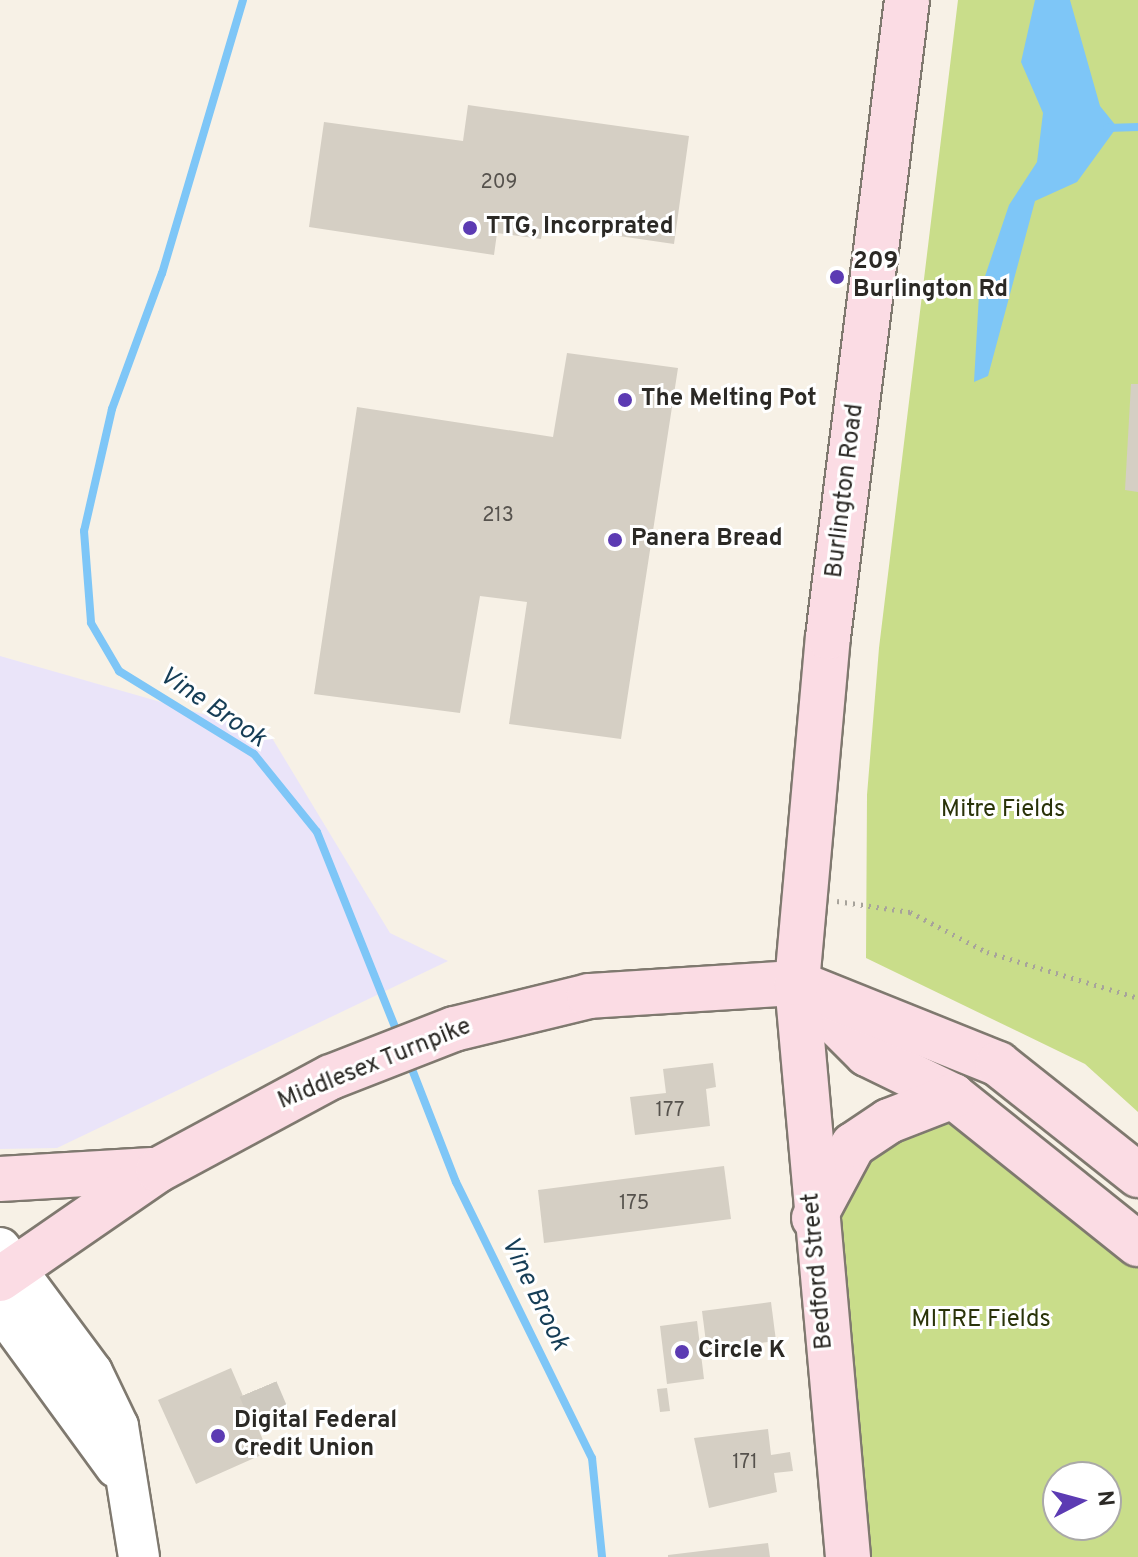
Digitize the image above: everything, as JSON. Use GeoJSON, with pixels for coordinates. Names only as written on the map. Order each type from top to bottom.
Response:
{"type":"FeatureCollection","features":[{"type":"Feature","properties":{"kind":"main road","name":"Burlington Road"},"geometry":{"type":"LineString","coordinates":[[797,983],[828,637],[907,0]]}},
{"type":"Feature","properties":{"kind":"main road","name":"Middlesex Turnpike"},"geometry":{"type":"LineString","coordinates":[[5,1265],[158,1170],[331,1077],[454,1029],[589,996],[797,983],[998,1064],[1138,1175]]}},
{"type":"Feature","properties":{"kind":"main road"},"geometry":{"type":"LineString","coordinates":[[797,983],[867,1054],[953,1096],[1138,1244]]}},
{"type":"Feature","properties":{"kind":"main road","name":"Bedford Street"},"geometry":{"type":"LineString","coordinates":[[797,983],[813,1220],[848,1557]]}},
{"type":"Feature","properties":{"kind":"main road"},"geometry":{"type":"LineString","coordinates":[[813,1220],[853,1145],[889,1121],[953,1096]]}},
{"type":"Feature","properties":{"kind":"main road"},"geometry":{"type":"LineString","coordinates":[[0,1179],[158,1170]]}},
{"type":"Feature","properties":{"kind":"street"},"geometry":{"type":"LineString","coordinates":[[5,1265],[92,1372],[118,1426],[136,1506],[139,1557]]}},
{"type":"Feature","properties":{"kind":"street"},"geometry":{"type":"LineString","coordinates":[[0,1308],[96,1434],[136,1506]]}},
{"type":"Feature","properties":{"kind":"path"},"geometry":{"type":"LineString","coordinates":[[806,897],[910,912],[987,952],[1138,998]]}},
{"type":"Feature","properties":{"kind":"shaded area"},"geometry":{"type":"Polygon","coordinates":[[[0,656],[269,733],[390,933],[448,961],[57,1148],[0,1149],[0,656]]]}},
{"type":"Feature","properties":{"kind":"green space","name":"Mitre Fields"},"geometry":{"type":"Polygon","coordinates":[[[958,0],[1138,0],[1138,1112],[1085,1064],[866,958],[867,795],[879,648],[958,0]]]}},
{"type":"Feature","properties":{"kind":"green space","name":"MITRE Fields"},"geometry":{"type":"Polygon","coordinates":[[[953,1096],[1138,1244],[1138,1557],[848,1557],[813,1220],[853,1145],[953,1096]]]}},
{"type":"Feature","properties":{"kind":"water"},"geometry":{"type":"Polygon","coordinates":[[[1035,0],[1070,0],[1100,106],[1117,127],[1077,182],[1035,201],[988,376],[974,382],[979,294],[1009,205],[1037,162],[1043,113],[1021,62],[1035,0]]]}},
{"type":"Feature","properties":{"kind":"building"},"geometry":{"type":"Polygon","coordinates":[[[468,105],[689,136],[674,244],[543,225],[541,239],[497,233],[494,255],[309,227],[324,122],[463,141],[468,105]]]}},
{"type":"Feature","properties":{"kind":"building"},"geometry":{"type":"Polygon","coordinates":[[[567,353],[678,368],[621,739],[509,724],[527,602],[480,596],[460,713],[314,694],[357,407],[553,437],[567,353]]]}},
{"type":"Feature","properties":{"kind":"building"},"geometry":{"type":"Polygon","coordinates":[[[1131,384],[1138,384],[1138,492],[1125,490],[1131,384]]]}},
{"type":"Feature","properties":{"kind":"building"},"geometry":{"type":"Polygon","coordinates":[[[713,1063],[716,1087],[706,1089],[710,1126],[635,1135],[630,1097],[666,1093],[663,1069],[713,1063]]]}},
{"type":"Feature","properties":{"kind":"building"},"geometry":{"type":"Polygon","coordinates":[[[724,1166],[731,1219],[544,1243],[538,1190],[724,1166]]]}},
{"type":"Feature","properties":{"kind":"building"},"geometry":{"type":"Polygon","coordinates":[[[771,1302],[776,1341],[707,1350],[702,1311],[771,1302]]]}},
{"type":"Feature","properties":{"kind":"building","name":"Circle K"},"geometry":{"type":"Polygon","coordinates":[[[697,1321],[704,1379],[667,1384],[660,1326],[697,1321]]]}},
{"type":"Feature","properties":{"kind":"building","name":"Digital Federal Credit Union"},"geometry":{"type":"Polygon","coordinates":[[[231,1368],[243,1396],[271,1384],[282,1409],[255,1421],[268,1452],[196,1484],[158,1400],[231,1368]]]}},
{"type":"Feature","properties":{"kind":"building"},"geometry":{"type":"Polygon","coordinates":[[[667,1388],[670,1411],[660,1412],[657,1389],[667,1388]]]}},
{"type":"Feature","properties":{"kind":"building"},"geometry":{"type":"Polygon","coordinates":[[[768,1429],[771,1455],[790,1452],[793,1471],[774,1473],[777,1492],[709,1508],[694,1438],[768,1429]]]}},
{"type":"Feature","properties":{"kind":"building"},"geometry":{"type":"Polygon","coordinates":[[[768,1543],[770,1557],[668,1557],[668,1555],[768,1543]]]}},
{"type":"Feature","properties":{"kind":"waterway","name":"Vine Brook"},"geometry":{"type":"LineString","coordinates":[[243,0],[162,273],[112,409],[84,531],[91,623],[119,671],[254,754],[317,832],[398,1035]]}},
{"type":"Feature","properties":{"kind":"waterway"},"geometry":{"type":"LineString","coordinates":[[1107,128],[1138,127]]}},
{"type":"Feature","properties":{"kind":"waterway","name":"Vine Brook"},"geometry":{"type":"LineString","coordinates":[[408,1059],[456,1182],[592,1458],[602,1557]]}},
{"type":"Feature","properties":{"kind":"tunnel"},"geometry":{"type":"LineString","coordinates":[[258,1389],[269,1415]]}},
{"type":"Feature","properties":{"kind":"place","name":"TTG, Incorprated"},"geometry":{"type":"Point","coordinates":[470,228]}},
{"type":"Feature","properties":{"kind":"place","name":"209 Burlington Rd"},"geometry":{"type":"Point","coordinates":[837,277]}},
{"type":"Feature","properties":{"kind":"place","name":"The Melting Pot"},"geometry":{"type":"Point","coordinates":[625,400]}},
{"type":"Feature","properties":{"kind":"place","name":"Panera Bread"},"geometry":{"type":"Point","coordinates":[615,540]}},
{"type":"Feature","properties":{"kind":"place","name":"Circle K"},"geometry":{"type":"Point","coordinates":[682,1352]}},
{"type":"Feature","properties":{"kind":"place","name":"Digital Federal Credit Union"},"geometry":{"type":"Point","coordinates":[218,1436]}}]}
